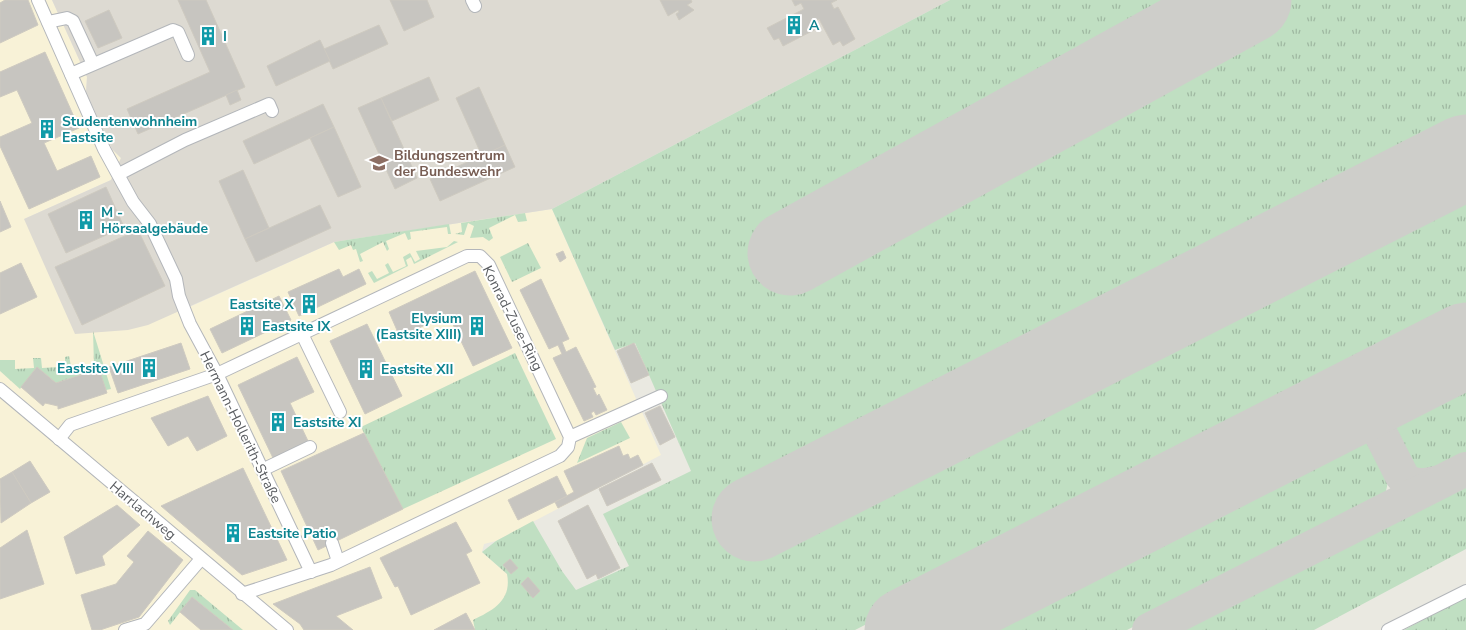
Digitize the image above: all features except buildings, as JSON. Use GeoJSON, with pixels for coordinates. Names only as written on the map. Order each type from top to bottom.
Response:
{"type":"FeatureCollection","features":[{"type":"Feature","properties":{"kind":"street","name":"Hermann-Hollerith-Straße"},"geometry":{"type":"LineString","coordinates":[[38,0],[104,149],[133,202],[150,224],[176,279],[179,296],[190,324],[217,374],[311,572]]}},
{"type":"Feature","properties":{"kind":"street"},"geometry":{"type":"LineString","coordinates":[[48,22],[67,18],[73,21],[93,64]]}},
{"type":"Feature","properties":{"kind":"street"},"geometry":{"type":"LineString","coordinates":[[71,74],[174,30],[178,32],[188,55]]}},
{"type":"Feature","properties":{"kind":"street"},"geometry":{"type":"LineString","coordinates":[[119,174],[185,140],[269,104],[272,112]]}},
{"type":"Feature","properties":{"kind":"street","name":"Konrad-Zuse-Ring"},"geometry":{"type":"LineString","coordinates":[[59,439],[70,425],[217,374],[467,256],[480,256],[489,266],[570,437]]}},
{"type":"Feature","properties":{"kind":"street"},"geometry":{"type":"LineString","coordinates":[[302,334],[340,412]]}},
{"type":"Feature","properties":{"kind":"street","name":"Harrlachweg"},"geometry":{"type":"LineString","coordinates":[[0,389],[287,630]]}},
{"type":"Feature","properties":{"kind":"street"},"geometry":{"type":"LineString","coordinates":[[242,594],[311,572],[338,561],[560,456],[568,447],[570,437],[662,396]]}},
{"type":"Feature","properties":{"kind":"street"},"geometry":{"type":"LineString","coordinates":[[262,470],[310,447]]}},
{"type":"Feature","properties":{"kind":"street"},"geometry":{"type":"LineString","coordinates":[[332,543],[338,561]]}},
{"type":"Feature","properties":{"kind":"street"},"geometry":{"type":"LineString","coordinates":[[125,630],[145,624],[201,559]]}},
{"type":"Feature","properties":{"kind":"street"},"geometry":{"type":"LineString","coordinates":[[1388,630],[1466,591]]}},
{"type":"Feature","properties":{"kind":"shaded area"},"geometry":{"type":"Polygon","coordinates":[[[0,0],[52,0],[87,77],[86,92],[112,149],[121,158],[111,180],[24,219],[185,309],[334,242],[552,209],[661,455],[496,541],[484,544],[482,552],[507,574],[532,601],[477,630],[0,630],[0,0]]]}},
{"type":"Feature","properties":{"kind":"shaded area","name":"Bildungszentrum der Bundeswehr"},"geometry":{"type":"Polygon","coordinates":[[[52,0],[950,0],[552,209],[334,242],[148,325],[128,330],[75,334],[24,219],[111,180],[121,158],[112,149],[86,92],[87,77],[52,0]]]}},
{"type":"Feature","properties":{"kind":"green space"},"geometry":{"type":"Polygon","coordinates":[[[950,0],[1466,0],[1466,319],[855,630],[475,630],[473,620],[500,603],[507,591],[507,574],[482,552],[496,541],[533,521],[562,571],[576,590],[629,566],[603,514],[691,471],[635,343],[615,350],[552,209],[950,0]]]}},
{"type":"Feature","properties":{"kind":"green space"},"geometry":{"type":"Polygon","coordinates":[[[525,213],[527,221],[518,222],[515,215],[489,228],[493,238],[489,241],[483,237],[470,238],[474,226],[468,223],[464,235],[455,234],[462,232],[461,223],[525,213]]]}},
{"type":"Feature","properties":{"kind":"green space"},"geometry":{"type":"Polygon","coordinates":[[[449,224],[451,234],[448,234],[447,227],[410,232],[411,239],[408,240],[405,233],[386,241],[389,249],[387,251],[383,242],[360,254],[363,261],[360,262],[356,249],[353,250],[351,245],[339,250],[334,242],[449,224]]]}},
{"type":"Feature","properties":{"kind":"green space"},"geometry":{"type":"Polygon","coordinates":[[[454,241],[458,242],[414,264],[411,257],[406,260],[408,266],[374,283],[368,273],[372,271],[377,279],[389,273],[385,265],[388,263],[393,272],[406,266],[403,257],[410,253],[415,262],[420,259],[416,251],[447,247],[454,241]]]}},
{"type":"Feature","properties":{"kind":"green space"},"geometry":{"type":"Polygon","coordinates":[[[528,243],[541,268],[512,282],[500,257],[528,243]]]}},
{"type":"Feature","properties":{"kind":"green space"},"geometry":{"type":"Polygon","coordinates":[[[93,331],[111,389],[106,390],[98,369],[56,383],[37,367],[20,389],[0,371],[0,360],[15,360],[15,369],[34,368],[33,358],[41,358],[42,368],[59,367],[59,372],[65,371],[65,357],[69,356],[71,366],[94,365],[93,331]]]}},
{"type":"Feature","properties":{"kind":"green space"},"geometry":{"type":"Polygon","coordinates":[[[515,353],[556,439],[403,509],[361,427],[515,353]]]}},
{"type":"Feature","properties":{"kind":"green space"},"geometry":{"type":"Polygon","coordinates":[[[1466,371],[1466,458],[1435,472],[1423,473],[1415,470],[1401,457],[1396,448],[1392,428],[1396,411],[1410,399],[1466,371]]]}},
{"type":"Feature","properties":{"kind":"green space"},"geometry":{"type":"Polygon","coordinates":[[[621,422],[630,438],[577,463],[587,438],[621,422]]]}},
{"type":"Feature","properties":{"kind":"green space"},"geometry":{"type":"Polygon","coordinates":[[[1354,434],[1369,438],[1375,443],[1384,458],[1388,475],[1386,492],[1382,499],[1127,630],[960,630],[1339,436],[1354,434]]]}},
{"type":"Feature","properties":{"kind":"green space"},"geometry":{"type":"Polygon","coordinates":[[[1466,479],[1466,549],[1314,630],[1169,630],[1466,479]]]}},
{"type":"Feature","properties":{"kind":"green space"},"geometry":{"type":"Polygon","coordinates":[[[190,590],[195,590],[243,630],[233,630],[192,597],[170,625],[168,621],[190,590]]]}},
{"type":"Feature","properties":{"kind":"green space"},"geometry":{"type":"Polygon","coordinates":[[[1466,597],[1466,630],[1404,630],[1466,597]]]}},
{"type":"Feature","properties":{"kind":"taxiway"},"geometry":{"type":"LineString","coordinates":[[1385,387],[1371,401],[1370,413],[1402,476],[1410,483],[1420,485],[1440,482]]}},
{"type":"Feature","properties":{"kind":"taxiway"},"geometry":{"type":"LineString","coordinates":[[1149,630],[1466,469]]}},
{"type":"Feature","properties":{"kind":"runway"},"geometry":{"type":"LineString","coordinates":[[790,253],[1249,0]]}},
{"type":"Feature","properties":{"kind":"runway"},"geometry":{"type":"LineString","coordinates":[[754,519],[1466,157]]}},
{"type":"Feature","properties":{"kind":"runway"},"geometry":{"type":"LineString","coordinates":[[907,630],[1466,345]]}},
{"type":"Feature","properties":{"kind":"place","name":"A"},"geometry":{"type":"Point","coordinates":[794,25]}},
{"type":"Feature","properties":{"kind":"place","name":"I"},"geometry":{"type":"Point","coordinates":[208,36]}},
{"type":"Feature","properties":{"kind":"place","name":"Studentenwohnheim Eastsite"},"geometry":{"type":"Point","coordinates":[47,129]}},
{"type":"Feature","properties":{"kind":"place","name":"Bildungszentrum der Bundeswehr"},"geometry":{"type":"Point","coordinates":[379,163]}},
{"type":"Feature","properties":{"kind":"place","name":"M - Hörsaalgebäude"},"geometry":{"type":"Point","coordinates":[86,220]}},
{"type":"Feature","properties":{"kind":"place","name":"Eastsite X"},"geometry":{"type":"Point","coordinates":[309,304]}},
{"type":"Feature","properties":{"kind":"place","name":"Eastsite IX"},"geometry":{"type":"Point","coordinates":[247,326]}},
{"type":"Feature","properties":{"kind":"place","name":"Elysium (Eastsite XIII)"},"geometry":{"type":"Point","coordinates":[477,326]}},
{"type":"Feature","properties":{"kind":"place","name":"Eastsite VIII"},"geometry":{"type":"Point","coordinates":[149,368]}},
{"type":"Feature","properties":{"kind":"place","name":"Eastsite XII"},"geometry":{"type":"Point","coordinates":[366,369]}},
{"type":"Feature","properties":{"kind":"place","name":"Eastsite XI"},"geometry":{"type":"Point","coordinates":[278,422]}},
{"type":"Feature","properties":{"kind":"place","name":"Eastsite Patio"},"geometry":{"type":"Point","coordinates":[233,533]}}]}
